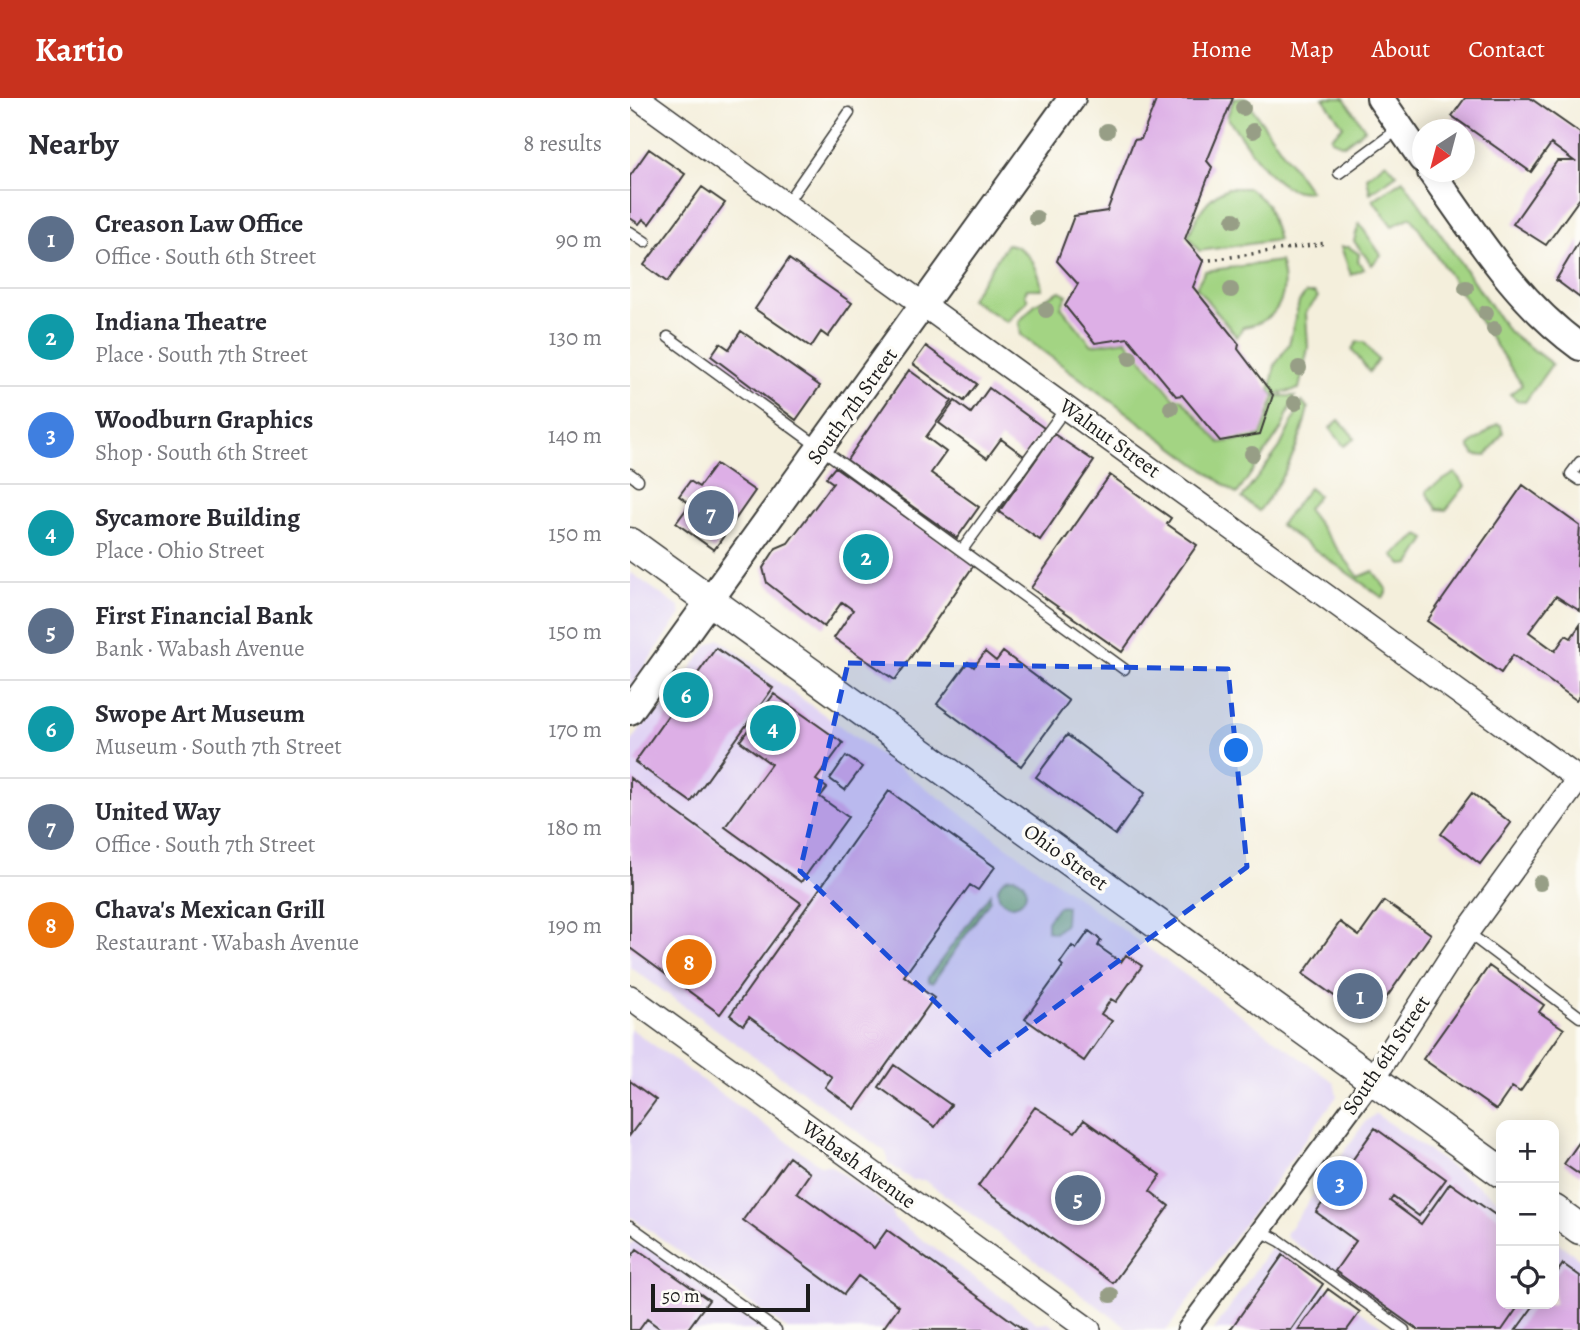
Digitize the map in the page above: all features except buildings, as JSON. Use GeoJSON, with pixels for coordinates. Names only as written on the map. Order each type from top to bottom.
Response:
{"type":"FeatureCollection","features":[{"type":"Feature","properties":{"kind":"main road","name":"South 7th Street"},"geometry":{"type":"LineString","coordinates":[[630,711],[1072,98]]}},
{"type":"Feature","properties":{"kind":"main road"},"geometry":{"type":"LineString","coordinates":[[1380,98],[1412,144]]}},
{"type":"Feature","properties":{"kind":"main road"},"geometry":{"type":"LineString","coordinates":[[1439,182],[1528,304],[1552,328],[1580,347]]}},
{"type":"Feature","properties":{"kind":"main road","name":"Ohio Street"},"geometry":{"type":"LineString","coordinates":[[630,543],[1496,1168]]}},
{"type":"Feature","properties":{"kind":"main road"},"geometry":{"type":"LineString","coordinates":[[1559,1214],[1580,1229]]}},
{"type":"Feature","properties":{"kind":"street","name":"Walnut Street"},"geometry":{"type":"LineString","coordinates":[[637,102],[926,304],[1580,778]]}},
{"type":"Feature","properties":{"kind":"street","name":"South 6th Street"},"geometry":{"type":"LineString","coordinates":[[1187,1330],[1373,1079],[1467,932],[1580,778]]}},
{"type":"Feature","properties":{"kind":"street","name":"Wabash Avenue"},"geometry":{"type":"LineString","coordinates":[[630,997],[1089,1330]]}},
{"type":"Feature","properties":{"kind":"lane"},"geometry":{"type":"LineString","coordinates":[[786,204],[849,113]]}},
{"type":"Feature","properties":{"kind":"lane"},"geometry":{"type":"LineString","coordinates":[[1339,173],[1401,128]]}},
{"type":"Feature","properties":{"kind":"lane"},"geometry":{"type":"LineString","coordinates":[[630,232],[645,242]]}},
{"type":"Feature","properties":{"kind":"lane"},"geometry":{"type":"LineString","coordinates":[[668,337],[1124,668]]}},
{"type":"Feature","properties":{"kind":"lane"},"geometry":{"type":"LineString","coordinates":[[962,550],[1067,406]]}},
{"type":"Feature","properties":{"kind":"lane"},"geometry":{"type":"LineString","coordinates":[[1580,462],[1571,474],[1580,480]]}},
{"type":"Feature","properties":{"kind":"lane"},"geometry":{"type":"LineString","coordinates":[[1467,932],[1580,1017]]}},
{"type":"Feature","properties":{"kind":"lane"},"geometry":{"type":"LineString","coordinates":[[630,1226],[776,1330]]}},
{"type":"Feature","properties":{"kind":"lane"},"geometry":{"type":"LineString","coordinates":[[1261,1231],[1280,1241],[1404,1330]]}},
{"type":"Feature","properties":{"kind":"path"},"geometry":{"type":"LineString","coordinates":[[1203,261],[1326,243]]}},
{"type":"Feature","properties":{"kind":"highlighted area"},"geometry":{"type":"Polygon","coordinates":[[[848,663],[1228,669],[1247,867],[990,1055],[800,871],[848,663]]]}},
{"type":"Feature","properties":{"kind":"shaded area"},"geometry":{"type":"Polygon","coordinates":[[[630,572],[679,607],[681,614],[630,688],[630,572]]]}},
{"type":"Feature","properties":{"kind":"shaded area"},"geometry":{"type":"Polygon","coordinates":[[[719,639],[1334,1082],[1337,1096],[1167,1330],[1126,1330],[1125,1326],[924,1180],[912,1180],[888,1163],[886,1152],[630,967],[630,744],[653,711],[662,709],[707,646],[719,639]]]}},
{"type":"Feature","properties":{"kind":"shaded area"},"geometry":{"type":"Polygon","coordinates":[[[630,1028],[820,1165],[830,1165],[891,1209],[894,1219],[1037,1323],[1047,1322],[1058,1330],[788,1330],[630,1216],[630,1028]]]}},
{"type":"Feature","properties":{"kind":"shaded area"},"geometry":{"type":"Polygon","coordinates":[[[1376,1114],[1496,1198],[1496,1309],[1559,1309],[1559,1244],[1580,1259],[1580,1330],[1417,1330],[1286,1237],[1365,1122],[1376,1114]]]}},
{"type":"Feature","properties":{"kind":"shaded area"},"geometry":{"type":"Polygon","coordinates":[[[637,1239],[764,1330],[630,1330],[630,1245],[637,1239]]]}},
{"type":"Feature","properties":{"kind":"shaded area"},"geometry":{"type":"Polygon","coordinates":[[[1271,1247],[1274,1248],[1387,1330],[1214,1330],[1271,1247]]]}},
{"type":"Feature","properties":{"kind":"green space"},"geometry":{"type":"Polygon","coordinates":[[[1234,98],[1245,98],[1310,191],[1297,191],[1285,186],[1262,166],[1227,117],[1234,98]]]}},
{"type":"Feature","properties":{"kind":"green space"},"geometry":{"type":"Polygon","coordinates":[[[1323,98],[1344,98],[1365,129],[1344,145],[1332,140],[1331,137],[1343,126],[1323,98]]]}},
{"type":"Feature","properties":{"kind":"green space"},"geometry":{"type":"Polygon","coordinates":[[[1386,162],[1397,174],[1370,193],[1367,177],[1386,162]]]}},
{"type":"Feature","properties":{"kind":"green space"},"geometry":{"type":"Polygon","coordinates":[[[1403,180],[1508,331],[1552,364],[1525,402],[1518,401],[1510,394],[1522,385],[1411,217],[1392,226],[1373,200],[1403,180]]]}},
{"type":"Feature","properties":{"kind":"green space"},"geometry":{"type":"Polygon","coordinates":[[[1228,188],[1249,188],[1267,204],[1278,240],[1199,251],[1188,236],[1208,202],[1228,188]]]}},
{"type":"Feature","properties":{"kind":"green space"},"geometry":{"type":"Polygon","coordinates":[[[1359,223],[1381,255],[1372,265],[1354,241],[1359,223]]]}},
{"type":"Feature","properties":{"kind":"green space"},"geometry":{"type":"Polygon","coordinates":[[[1007,244],[1027,254],[1038,274],[1042,289],[1027,289],[1025,294],[1028,300],[1007,322],[970,299],[1007,244]]]}},
{"type":"Feature","properties":{"kind":"green space"},"geometry":{"type":"Polygon","coordinates":[[[1341,247],[1349,247],[1359,254],[1358,261],[1364,269],[1351,275],[1341,247]]]}},
{"type":"Feature","properties":{"kind":"green space"},"geometry":{"type":"Polygon","coordinates":[[[1280,261],[1284,285],[1279,305],[1265,319],[1243,327],[1237,337],[1196,287],[1205,271],[1280,261]]]}},
{"type":"Feature","properties":{"kind":"green space"},"geometry":{"type":"Polygon","coordinates":[[[1060,291],[1067,295],[1061,307],[1092,345],[1126,340],[1175,399],[1181,398],[1220,443],[1261,436],[1275,396],[1295,396],[1282,428],[1237,494],[1021,335],[1019,322],[1035,304],[1060,291]]]}},
{"type":"Feature","properties":{"kind":"green space"},"geometry":{"type":"Polygon","coordinates":[[[1306,293],[1315,293],[1318,297],[1306,312],[1308,348],[1299,389],[1273,395],[1270,391],[1275,365],[1289,344],[1299,302],[1306,293]]]}},
{"type":"Feature","properties":{"kind":"green space"},"geometry":{"type":"Polygon","coordinates":[[[1357,342],[1364,342],[1378,360],[1369,372],[1352,349],[1357,342]]]}},
{"type":"Feature","properties":{"kind":"green space"},"geometry":{"type":"Polygon","coordinates":[[[1302,402],[1308,408],[1295,450],[1276,487],[1259,511],[1242,498],[1280,447],[1302,402]]]}},
{"type":"Feature","properties":{"kind":"green space"},"geometry":{"type":"Polygon","coordinates":[[[1339,420],[1355,438],[1344,446],[1330,428],[1339,420]]]}},
{"type":"Feature","properties":{"kind":"green space"},"geometry":{"type":"Polygon","coordinates":[[[1497,424],[1501,425],[1503,433],[1486,456],[1475,455],[1469,446],[1497,424]]]}},
{"type":"Feature","properties":{"kind":"green space"},"geometry":{"type":"Polygon","coordinates":[[[1455,473],[1465,486],[1446,510],[1437,509],[1427,490],[1455,473]]]}},
{"type":"Feature","properties":{"kind":"green space"},"geometry":{"type":"Polygon","coordinates":[[[1309,488],[1318,495],[1307,509],[1359,577],[1373,571],[1387,590],[1383,598],[1280,525],[1309,488]]]}},
{"type":"Feature","properties":{"kind":"green space"},"geometry":{"type":"Polygon","coordinates":[[[1419,535],[1426,539],[1410,564],[1402,565],[1393,555],[1419,535]]]}},
{"type":"Feature","properties":{"kind":"green space"},"geometry":{"type":"Polygon","coordinates":[[[1012,877],[1022,881],[1026,891],[1022,901],[1012,905],[1002,901],[998,891],[1002,881],[1012,877]]]}},
{"type":"Feature","properties":{"kind":"green space"},"geometry":{"type":"Polygon","coordinates":[[[990,894],[990,900],[933,982],[929,982],[928,978],[990,894]]]}},
{"type":"Feature","properties":{"kind":"green space"},"geometry":{"type":"Polygon","coordinates":[[[1066,906],[1065,924],[1055,933],[1047,931],[1047,921],[1057,907],[1066,906]]]}},
{"type":"Feature","properties":{"kind":"place","name":"United Way"},"geometry":{"type":"Point","coordinates":[711,513]}},
{"type":"Feature","properties":{"kind":"place","name":"Indiana Theatre"},"geometry":{"type":"Point","coordinates":[866,557]}},
{"type":"Feature","properties":{"kind":"place","name":"Swope Art Museum"},"geometry":{"type":"Point","coordinates":[686,695]}},
{"type":"Feature","properties":{"kind":"place","name":"Sycamore Building"},"geometry":{"type":"Point","coordinates":[773,728]}},
{"type":"Feature","properties":{"kind":"place","name":"Chava's Mexican Grill"},"geometry":{"type":"Point","coordinates":[689,962]}},
{"type":"Feature","properties":{"kind":"place","name":"Creason Law Office"},"geometry":{"type":"Point","coordinates":[1360,996]}},
{"type":"Feature","properties":{"kind":"place","name":"Woodburn Graphics"},"geometry":{"type":"Point","coordinates":[1340,1183]}},
{"type":"Feature","properties":{"kind":"place","name":"First Financial Bank"},"geometry":{"type":"Point","coordinates":[1078,1198]}}]}
